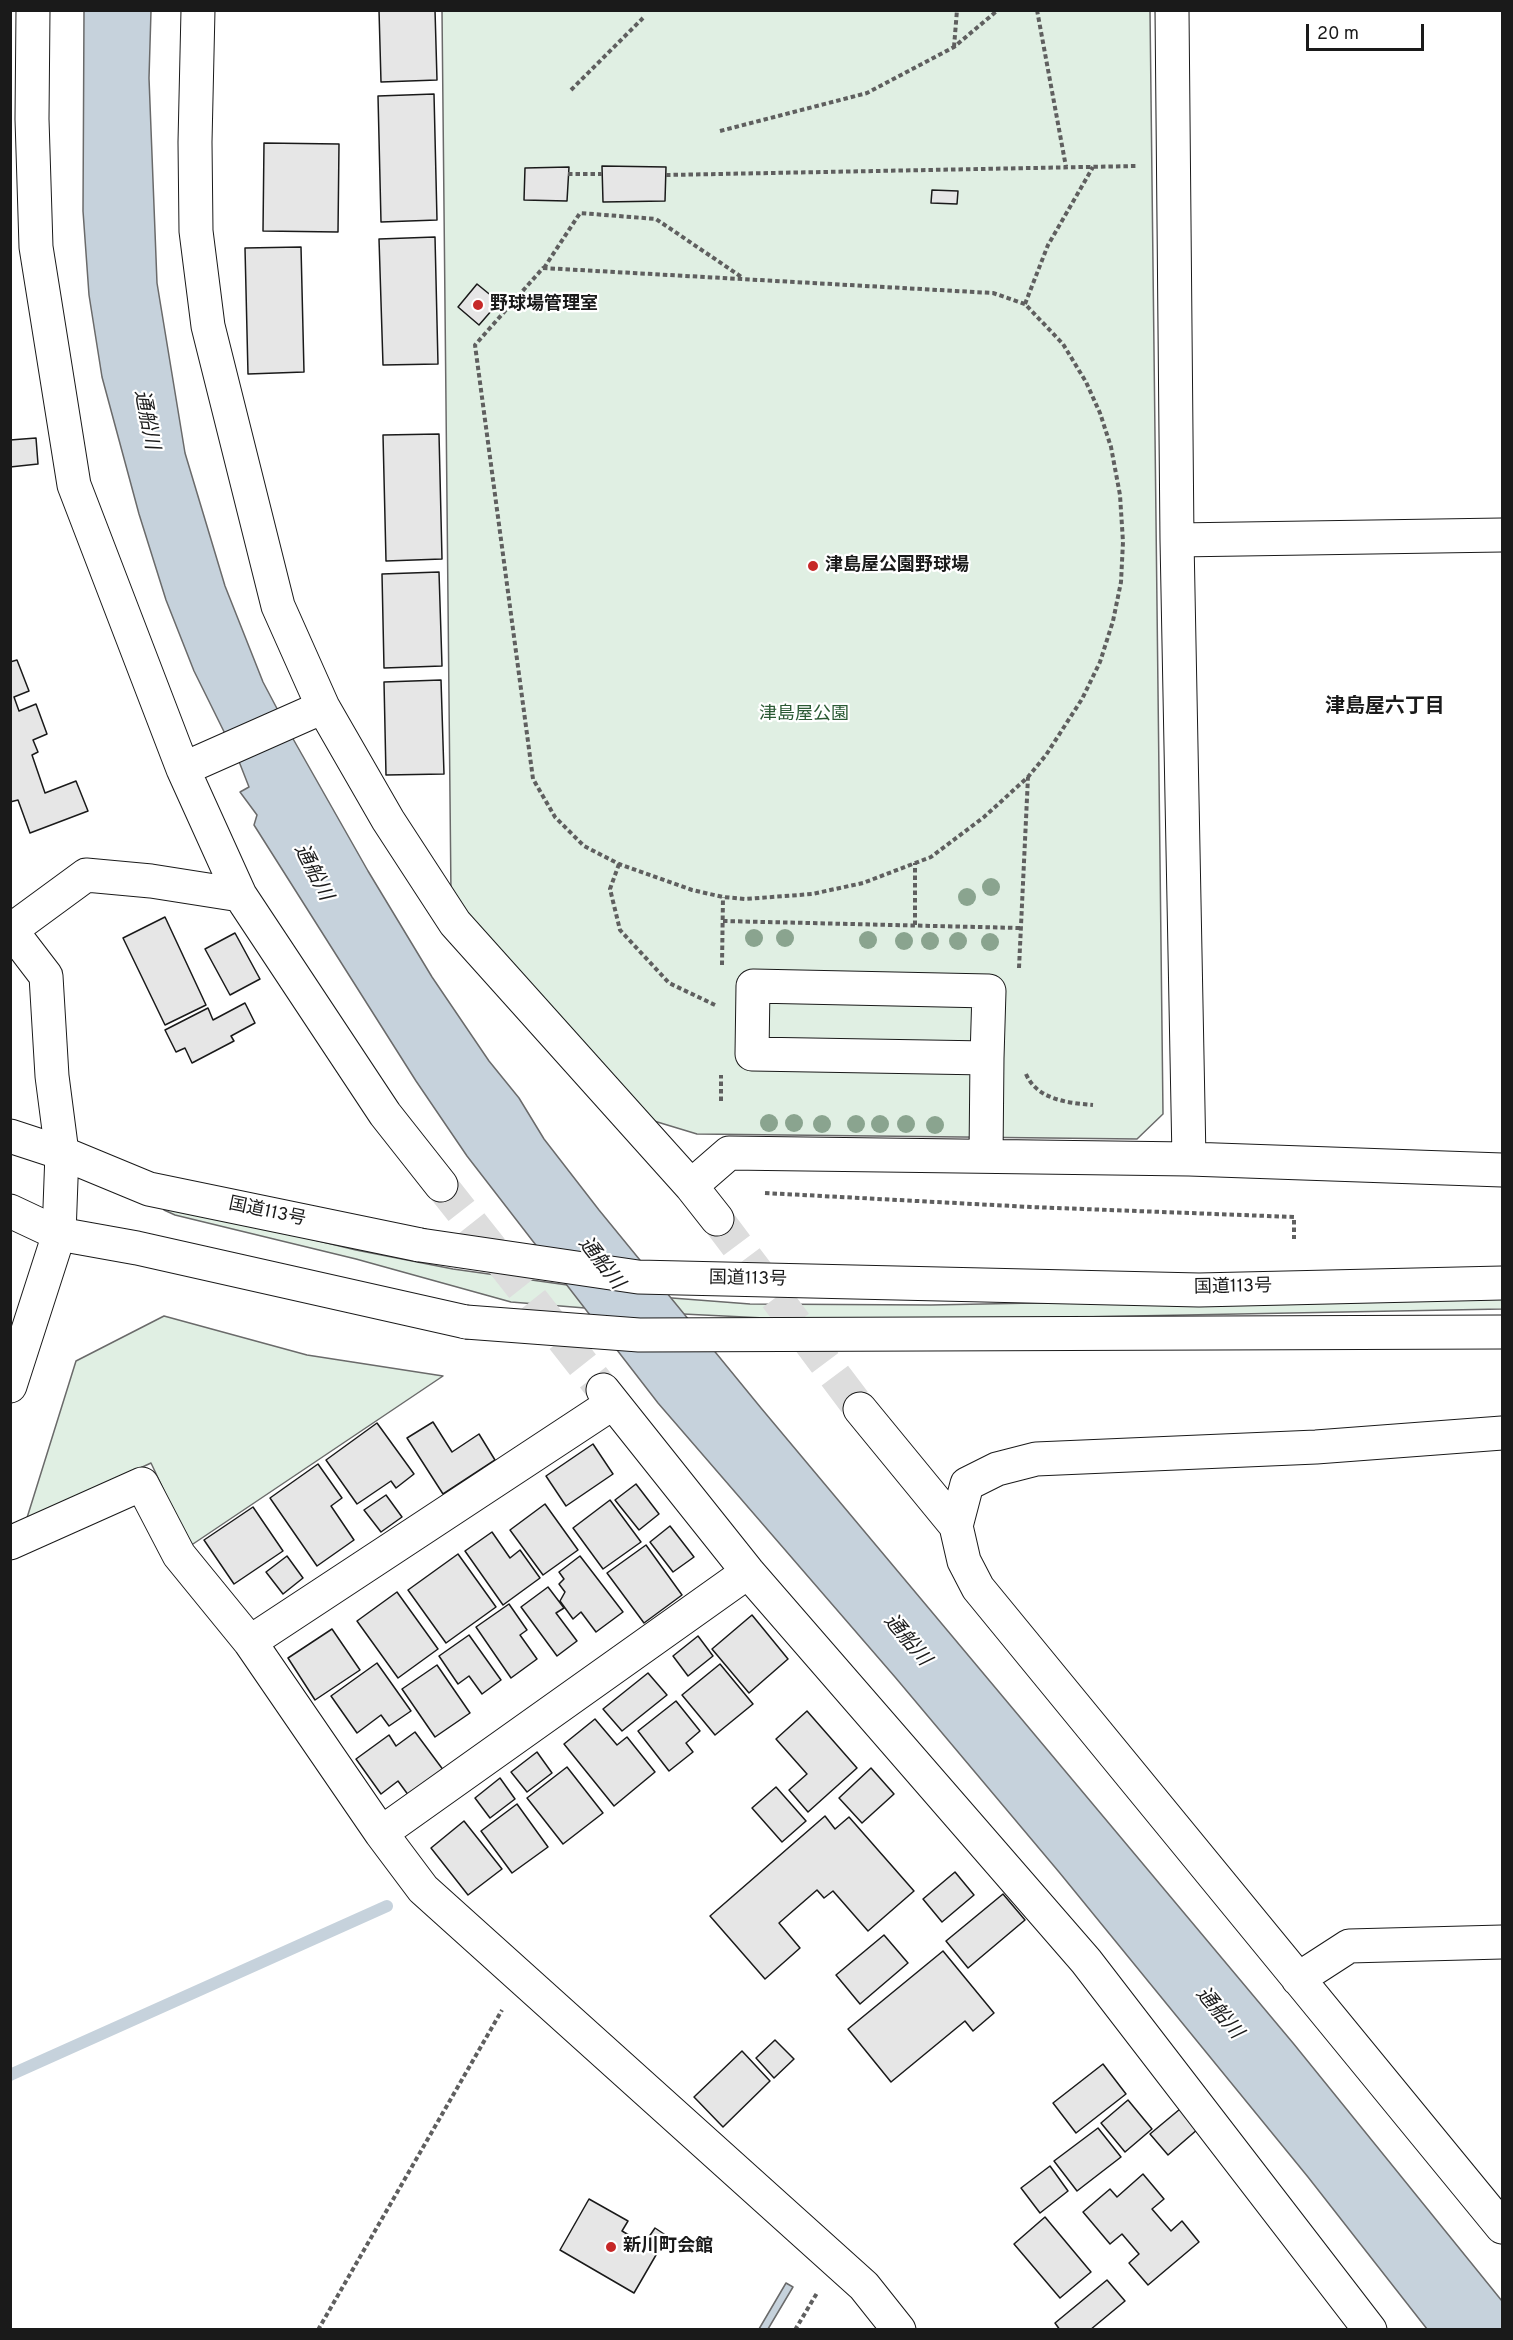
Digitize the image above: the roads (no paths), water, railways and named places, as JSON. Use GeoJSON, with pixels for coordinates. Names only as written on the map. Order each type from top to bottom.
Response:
{"type":"FeatureCollection","features":[{"type":"Feature","properties":{"kind":"main road"},"geometry":{"type":"LineString","coordinates":[[33,10],[32,119],[36,247],[74,485],[183,769],[240,895],[385,1114],[441,1185]]}},
{"type":"Feature","properties":{"kind":"main road"},"geometry":{"type":"LineString","coordinates":[[198,10],[195,142],[196,231],[208,326],[278,606],[323,707],[388,820],[455,923],[691,1186],[717,1219]]}},
{"type":"Feature","properties":{"kind":"main road"},"geometry":{"type":"LineString","coordinates":[[1172,10],[1177,540],[1189,1159]]}},
{"type":"Feature","properties":{"kind":"main road"},"geometry":{"type":"LineString","coordinates":[[1177,540],[1503,536]]}},
{"type":"Feature","properties":{"kind":"main road"},"geometry":{"type":"LineString","coordinates":[[183,769],[323,707]]}},
{"type":"Feature","properties":{"kind":"main road"},"geometry":{"type":"LineString","coordinates":[[10,1386],[59,1234],[62,1152],[52,1076],[46,976],[11,929],[86,875],[151,881],[240,895]]}},
{"type":"Feature","properties":{"kind":"main road"},"geometry":{"type":"LineString","coordinates":[[986,1156],[989,991],[753,986],[753,1054],[987,1058]]}},
{"type":"Feature","properties":{"kind":"main road","name":"国道113号"},"geometry":{"type":"LineString","coordinates":[[10,1136],[62,1152],[149,1189],[420,1245],[638,1277],[1198,1290],[1503,1283]]}},
{"type":"Feature","properties":{"kind":"main road"},"geometry":{"type":"LineString","coordinates":[[691,1186],[729,1153],[1189,1159],[1503,1170]]}},
{"type":"Feature","properties":{"kind":"main road"},"geometry":{"type":"LineString","coordinates":[[10,1212],[59,1234],[137,1248],[466,1322],[639,1335],[1503,1332]]}},
{"type":"Feature","properties":{"kind":"main road"},"geometry":{"type":"LineString","coordinates":[[250,1642],[608,1396],[748,1572],[1086,1961],[1370,2330]]}},
{"type":"Feature","properties":{"kind":"main road"},"geometry":{"type":"LineString","coordinates":[[860,1409],[956,1526],[964,1561],[978,1588],[1503,2227]]}},
{"type":"Feature","properties":{"kind":"main road"},"geometry":{"type":"LineString","coordinates":[[956,1526],[967,1484],[997,1468],[1036,1459],[1316,1447],[1503,1433]]}},
{"type":"Feature","properties":{"kind":"main road"},"geometry":{"type":"LineString","coordinates":[[10,1543],[142,1484],[179,1555],[250,1642],[381,1833],[423,1889],[864,2286],[900,2330]]}},
{"type":"Feature","properties":{"kind":"main road"},"geometry":{"type":"LineString","coordinates":[[381,1833],[748,1572]]}},
{"type":"Feature","properties":{"kind":"main road"},"geometry":{"type":"LineString","coordinates":[[1298,1979],[1349,1946],[1503,1942]]}},
{"type":"Feature","properties":{"kind":"water","name":"通船川"},"geometry":{"type":"Polygon","coordinates":[[[84,11],[151,11],[149,78],[157,283],[185,453],[225,586],[263,682],[368,871],[432,977],[489,1061],[519,1098],[544,1139],[599,1210],[761,1408],[1293,2043],[1502,2301],[1502,2329],[1427,2329],[1308,2177],[1059,1872],[895,1677],[658,1403],[467,1156],[416,1081],[254,825],[257,815],[240,792],[249,787],[194,671],[166,600],[139,514],[102,377],[89,295],[83,211],[84,11]]]}},
{"type":"Feature","properties":{"kind":"water"},"geometry":{"type":"Polygon","coordinates":[[[786,2283],[793,2287],[768,2329],[759,2329],[786,2283]]]}},
{"type":"Feature","properties":{"kind":"waterway"},"geometry":{"type":"LineString","coordinates":[[10,2075],[387,1906]]}},
{"type":"Feature","properties":{"kind":"tunnel"},"geometry":{"type":"LineString","coordinates":[[441,1185],[603,1390]]}},
{"type":"Feature","properties":{"kind":"tunnel"},"geometry":{"type":"LineString","coordinates":[[717,1219],[860,1409]]}},
{"type":"Feature","properties":{"kind":"place","name":"野球場管理室"},"geometry":{"type":"Point","coordinates":[478,305]}},
{"type":"Feature","properties":{"kind":"place","name":"津島屋公園野球場"},"geometry":{"type":"Point","coordinates":[813,566]}},
{"type":"Feature","properties":{"kind":"place","name":"新川町会館"},"geometry":{"type":"Point","coordinates":[611,2247]}},
{"type":"Feature","properties":{"kind":"district","name":"津島屋六丁目"},"geometry":{"type":"Point","coordinates":[1385,708]}},
{"type":"Feature","properties":{"kind":"park label","name":"津島屋公園"},"geometry":{"type":"Point","coordinates":[804,715]}}]}
